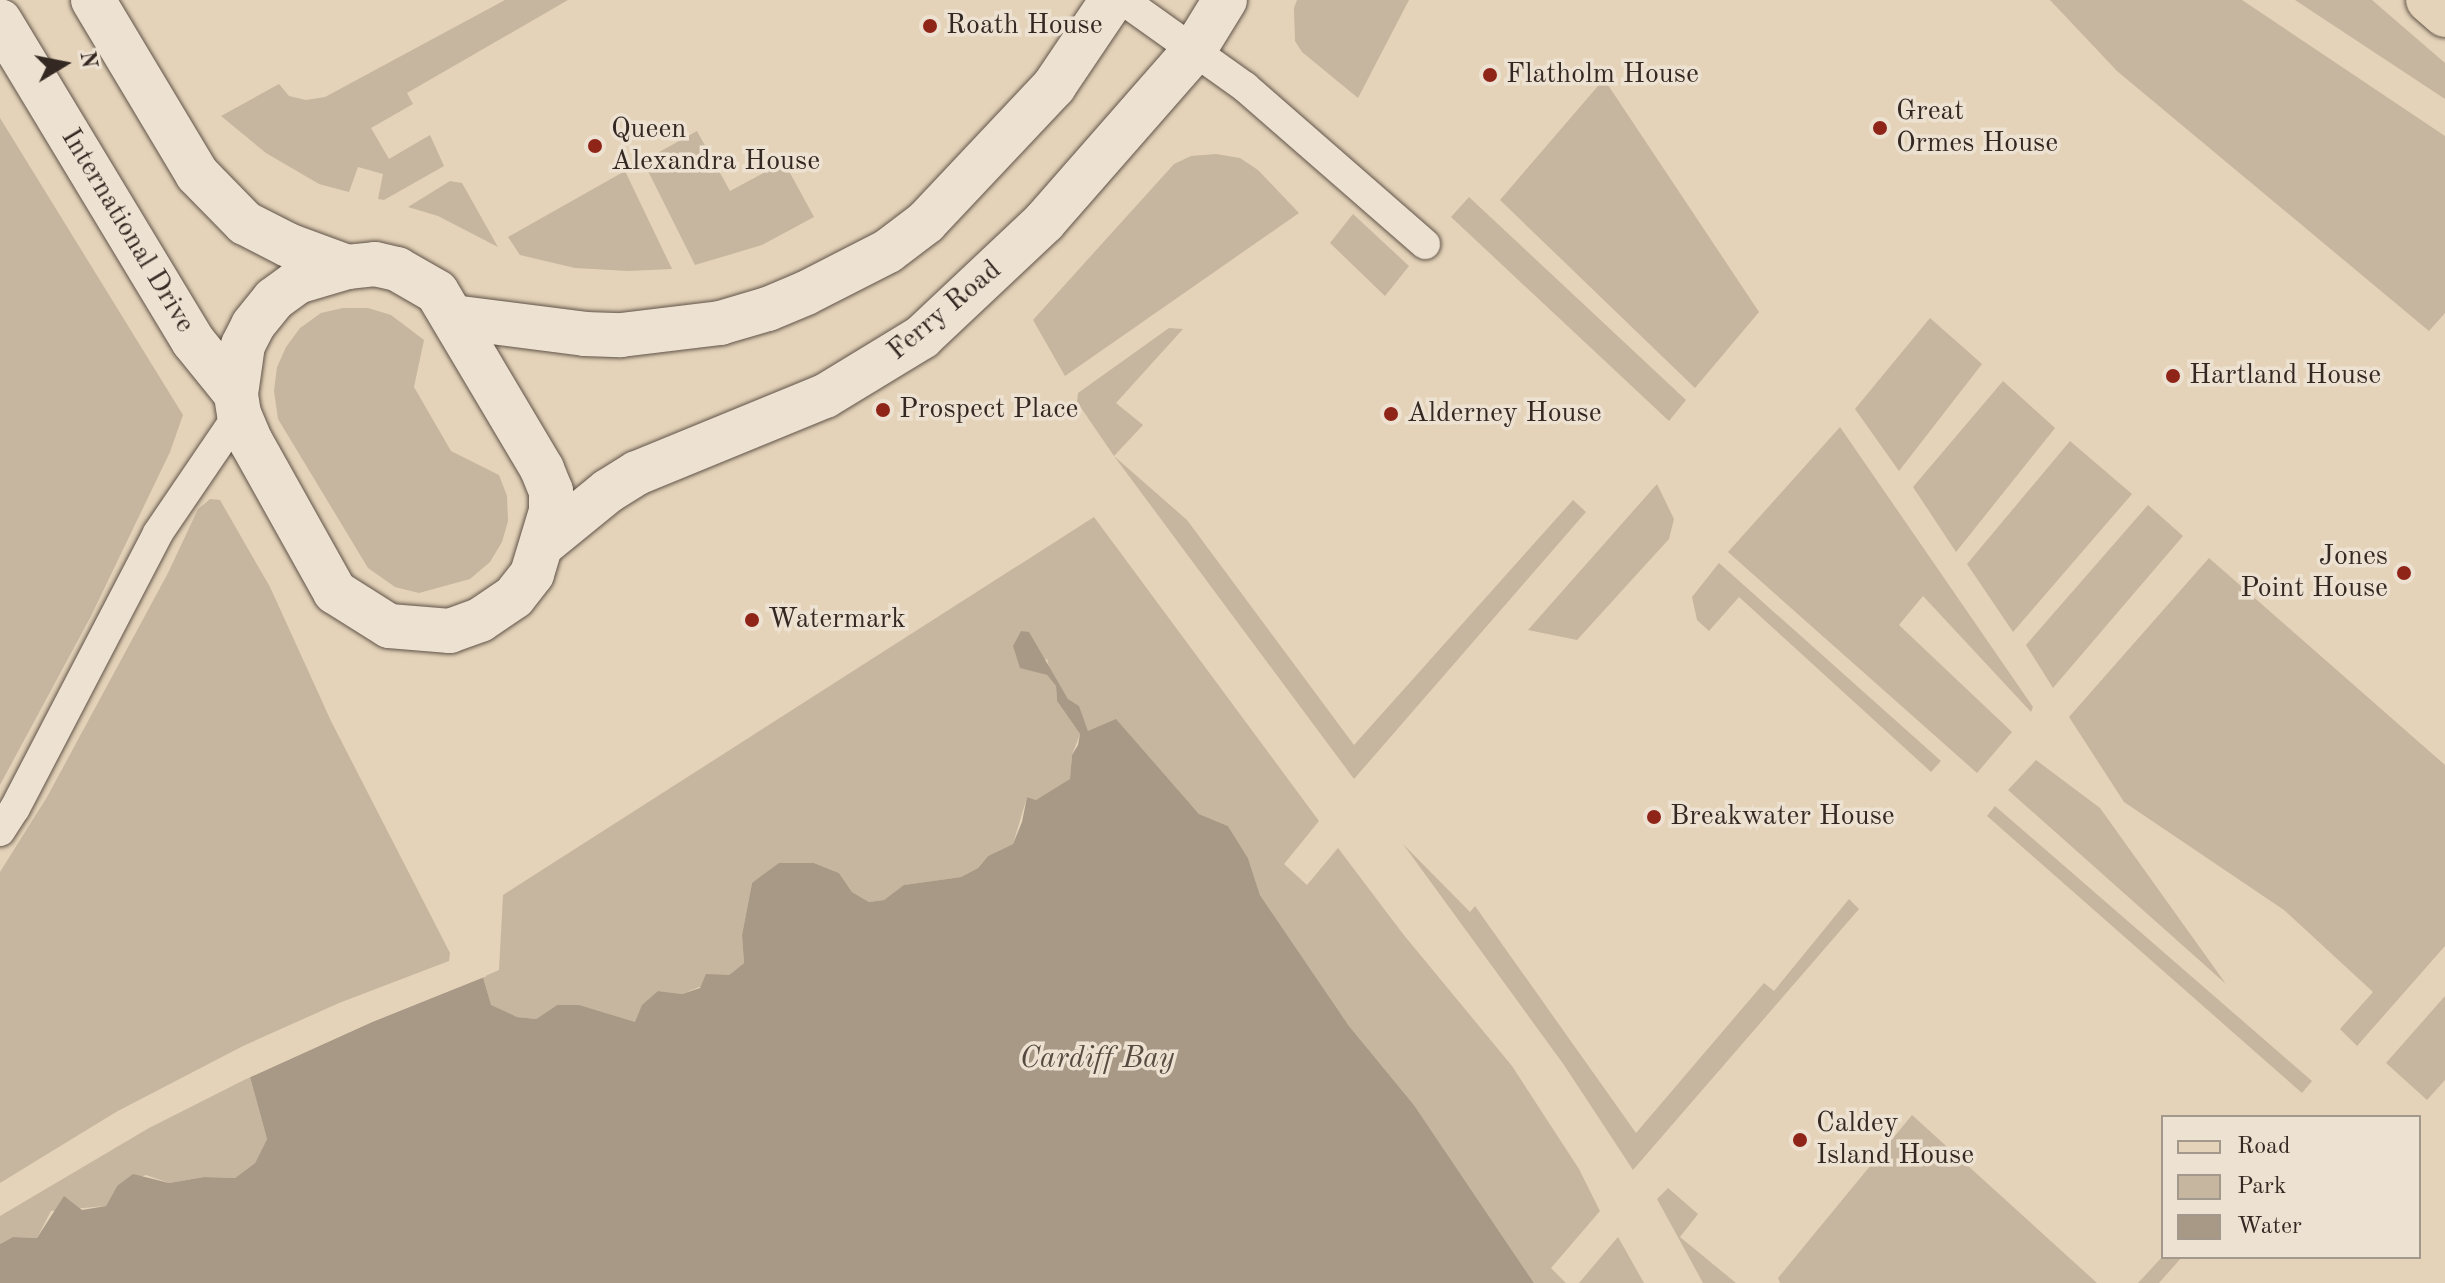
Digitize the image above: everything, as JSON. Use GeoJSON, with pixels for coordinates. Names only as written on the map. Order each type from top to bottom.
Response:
{"type":"FeatureCollection","features":[{"type":"Feature","properties":{"kind":"main road"},"geometry":{"type":"LineString","coordinates":[[2428,0],[2445,15]]}},
{"type":"Feature","properties":{"kind":"street"},"geometry":{"type":"LineString","coordinates":[[93,0],[197,174],[245,223],[288,245],[347,267]]}},
{"type":"Feature","properties":{"kind":"street"},"geometry":{"type":"LineString","coordinates":[[453,317],[585,334],[674,331],[756,313],[806,293],[888,251],[926,222],[1054,86],[1112,0]]}},
{"type":"Feature","properties":{"kind":"street","name":"Ferry Road"},"geometry":{"type":"LineString","coordinates":[[543,544],[608,491],[637,473],[825,396],[922,337],[1044,222],[1193,52],[1225,0]]}},
{"type":"Feature","properties":{"kind":"street","name":"International Drive"},"geometry":{"type":"LineString","coordinates":[[0,21],[193,341],[237,404],[251,442],[335,592],[389,626],[450,631],[480,620],[514,597],[532,574],[543,544]]}},
{"type":"Feature","properties":{"kind":"street"},"geometry":{"type":"LineString","coordinates":[[237,404],[243,345],[253,325],[274,299],[297,282],[347,267],[375,264],[397,269],[437,292],[542,469],[551,491],[551,511],[543,544]]}},
{"type":"Feature","properties":{"kind":"lane"},"geometry":{"type":"LineString","coordinates":[[1123,0],[1245,87],[1425,244]]}},
{"type":"Feature","properties":{"kind":"lane"},"geometry":{"type":"LineString","coordinates":[[0,831],[15,808],[158,533],[237,404]]}},
{"type":"Feature","properties":{"kind":"green space"},"geometry":{"type":"Polygon","coordinates":[[[505,0],[568,0],[407,93],[413,104],[371,128],[389,159],[430,135],[444,166],[384,200],[378,199],[383,174],[358,167],[349,192],[319,184],[266,153],[221,116],[279,84],[289,96],[306,100],[325,97],[505,0]]]}},
{"type":"Feature","properties":{"kind":"green space"},"geometry":{"type":"Polygon","coordinates":[[[1297,0],[1409,0],[1358,98],[1302,52],[1295,41],[1294,8],[1297,0]]]}},
{"type":"Feature","properties":{"kind":"green space"},"geometry":{"type":"Polygon","coordinates":[[[2050,0],[2242,0],[2445,136],[2445,313],[2429,331],[2117,71],[2050,0]]]}},
{"type":"Feature","properties":{"kind":"green space"},"geometry":{"type":"Polygon","coordinates":[[[2295,0],[2372,0],[2445,63],[2445,99],[2295,0]]]}},
{"type":"Feature","properties":{"kind":"green space"},"geometry":{"type":"Polygon","coordinates":[[[1604,79],[1759,312],[1695,388],[1500,200],[1604,79]]]}},
{"type":"Feature","properties":{"kind":"green space"},"geometry":{"type":"Polygon","coordinates":[[[0,118],[183,415],[170,452],[91,616],[0,785],[0,118]]]}},
{"type":"Feature","properties":{"kind":"green space"},"geometry":{"type":"Polygon","coordinates":[[[697,131],[730,191],[784,162],[814,217],[762,245],[695,265],[643,161],[697,131]]]}},
{"type":"Feature","properties":{"kind":"green space"},"geometry":{"type":"Polygon","coordinates":[[[1216,154],[1240,158],[1258,170],[1299,213],[1065,376],[1033,320],[1174,164],[1191,156],[1216,154]]]}},
{"type":"Feature","properties":{"kind":"green space"},"geometry":{"type":"Polygon","coordinates":[[[625,171],[672,269],[628,271],[575,268],[520,255],[508,237],[625,171]]]}},
{"type":"Feature","properties":{"kind":"green space"},"geometry":{"type":"Polygon","coordinates":[[[450,181],[462,183],[498,247],[438,216],[408,207],[450,181]]]}},
{"type":"Feature","properties":{"kind":"green space"},"geometry":{"type":"Polygon","coordinates":[[[1469,197],[1686,400],[1669,421],[1451,217],[1469,197]]]}},
{"type":"Feature","properties":{"kind":"green space"},"geometry":{"type":"Polygon","coordinates":[[[1353,214],[1409,266],[1385,296],[1330,243],[1353,214]]]}},
{"type":"Feature","properties":{"kind":"green space"},"geometry":{"type":"Polygon","coordinates":[[[343,308],[368,308],[391,315],[424,340],[414,387],[451,451],[499,475],[507,496],[508,521],[502,542],[490,562],[470,579],[419,593],[395,587],[368,568],[278,419],[274,391],[277,367],[286,347],[300,328],[321,313],[343,308]]]}},
{"type":"Feature","properties":{"kind":"green space"},"geometry":{"type":"Polygon","coordinates":[[[1930,318],[1982,364],[1899,471],[1855,409],[1930,318]]]}},
{"type":"Feature","properties":{"kind":"green space"},"geometry":{"type":"Polygon","coordinates":[[[1169,328],[1183,329],[1116,403],[1143,425],[1114,456],[1077,402],[1078,393],[1169,328]]]}},
{"type":"Feature","properties":{"kind":"green space"},"geometry":{"type":"Polygon","coordinates":[[[2003,381],[2055,428],[1956,552],[1913,487],[2003,381]]]}},
{"type":"Feature","properties":{"kind":"green space"},"geometry":{"type":"Polygon","coordinates":[[[1840,427],[2033,707],[2031,712],[1923,596],[1899,625],[2012,732],[1977,773],[1728,552],[1840,427]]]}},
{"type":"Feature","properties":{"kind":"green space"},"geometry":{"type":"Polygon","coordinates":[[[2070,441],[2132,494],[2013,632],[1967,564],[2070,441]]]}},
{"type":"Feature","properties":{"kind":"green space"},"geometry":{"type":"Polygon","coordinates":[[[1114,456],[1187,520],[1354,745],[1573,500],[1586,512],[1354,779],[1114,456]]]}},
{"type":"Feature","properties":{"kind":"green space"},"geometry":{"type":"Polygon","coordinates":[[[1657,484],[1674,519],[1669,539],[1577,640],[1528,630],[1657,484]]]}},
{"type":"Feature","properties":{"kind":"green space"},"geometry":{"type":"Polygon","coordinates":[[[210,499],[220,500],[270,587],[331,721],[450,953],[449,961],[339,1003],[243,1046],[116,1112],[0,1183],[0,872],[47,797],[168,573],[198,509],[210,499]]]}},
{"type":"Feature","properties":{"kind":"green space"},"geometry":{"type":"Polygon","coordinates":[[[2148,505],[2183,536],[2053,688],[2026,645],[2148,505]]]}},
{"type":"Feature","properties":{"kind":"green space"},"geometry":{"type":"Polygon","coordinates":[[[1094,517],[1319,821],[1284,864],[1307,885],[1338,848],[1403,934],[1512,1066],[1579,1169],[1600,1211],[1551,1268],[1566,1283],[1534,1283],[1414,1105],[1349,1026],[1260,895],[1248,858],[1228,826],[1199,814],[1116,720],[1088,732],[1079,707],[1068,699],[1050,671],[1047,659],[1020,667],[1047,675],[1056,686],[1057,701],[1080,734],[1072,755],[1070,780],[1036,800],[1027,797],[1013,844],[988,856],[978,868],[961,877],[905,885],[884,900],[869,902],[852,892],[839,873],[814,863],[752,883],[742,935],[744,963],[729,975],[682,994],[658,991],[635,1023],[557,1005],[536,1019],[517,1017],[491,1006],[483,977],[499,970],[503,895],[1094,517]]]}},
{"type":"Feature","properties":{"kind":"green space"},"geometry":{"type":"Polygon","coordinates":[[[2209,558],[2445,765],[2445,946],[2357,1046],[2340,1029],[2373,992],[2284,910],[2124,802],[2069,717],[2209,558]]]}},
{"type":"Feature","properties":{"kind":"green space"},"geometry":{"type":"Polygon","coordinates":[[[1719,563],[1941,761],[1931,772],[1739,597],[1709,631],[1697,620],[1692,597],[1719,563]]]}},
{"type":"Feature","properties":{"kind":"green space"},"geometry":{"type":"Polygon","coordinates":[[[2036,760],[2100,808],[2226,984],[2008,790],[2036,760]]]}},
{"type":"Feature","properties":{"kind":"green space"},"geometry":{"type":"Polygon","coordinates":[[[1995,806],[2312,1081],[2302,1093],[1987,816],[1995,806]]]}},
{"type":"Feature","properties":{"kind":"green space"},"geometry":{"type":"Polygon","coordinates":[[[1403,844],[1470,912],[1475,906],[1636,1133],[1764,983],[1774,991],[1849,899],[1859,909],[1633,1170],[1564,1065],[1403,844]]]}},
{"type":"Feature","properties":{"kind":"green space"},"geometry":{"type":"Polygon","coordinates":[[[2445,996],[2445,1080],[2427,1100],[2386,1063],[2445,996]]]}},
{"type":"Feature","properties":{"kind":"green space"},"geometry":{"type":"Polygon","coordinates":[[[250,1077],[267,1139],[255,1163],[235,1178],[204,1177],[169,1183],[146,1175],[117,1186],[106,1206],[51,1211],[37,1238],[13,1237],[0,1244],[0,1216],[149,1128],[250,1077]]]}},
{"type":"Feature","properties":{"kind":"green space"},"geometry":{"type":"Polygon","coordinates":[[[1912,1115],[2097,1283],[1780,1283],[1778,1278],[1912,1115]]]}},
{"type":"Feature","properties":{"kind":"green space"},"geometry":{"type":"Polygon","coordinates":[[[1668,1188],[1698,1214],[1680,1237],[1736,1283],[1703,1283],[1657,1199],[1668,1188]]]}},
{"type":"Feature","properties":{"kind":"green space"},"geometry":{"type":"Polygon","coordinates":[[[1618,1237],[1644,1283],[1579,1283],[1618,1237]]]}},
{"type":"Feature","properties":{"kind":"green space"},"geometry":{"type":"Polygon","coordinates":[[[2161,1258],[2180,1259],[2159,1283],[2138,1283],[2161,1258]]]}},
{"type":"Feature","properties":{"kind":"water","name":"Cardiff Bay"},"geometry":{"type":"Polygon","coordinates":[[[1021,631],[1029,632],[1068,699],[1079,706],[1088,731],[1116,719],[1199,814],[1228,826],[1248,858],[1260,895],[1349,1026],[1414,1105],[1534,1283],[0,1283],[0,1244],[13,1237],[37,1238],[64,1196],[82,1210],[106,1206],[117,1186],[133,1174],[169,1183],[204,1177],[235,1178],[255,1163],[267,1139],[250,1077],[372,1022],[483,977],[491,1005],[517,1017],[536,1019],[557,1005],[579,1005],[635,1022],[642,1005],[658,991],[682,994],[700,988],[706,974],[729,975],[744,963],[742,935],[752,883],[779,863],[814,863],[839,873],[852,892],[869,902],[884,900],[904,885],[961,877],[978,868],[988,856],[1013,844],[1027,797],[1036,800],[1070,779],[1072,755],[1080,734],[1057,701],[1056,686],[1047,675],[1020,668],[1013,646],[1021,631]]]}},
{"type":"Feature","properties":{"kind":"pier"},"geometry":{"type":"Polygon","coordinates":[[[482,974],[487,976],[372,1022],[246,1079],[248,1074],[371,1018],[482,974]]]}},
{"type":"Feature","properties":{"kind":"place","name":"Roath House"},"geometry":{"type":"Point","coordinates":[930,26]}},
{"type":"Feature","properties":{"kind":"place","name":"Flatholm House"},"geometry":{"type":"Point","coordinates":[1490,75]}},
{"type":"Feature","properties":{"kind":"place","name":"Great Ormes House"},"geometry":{"type":"Point","coordinates":[1880,128]}},
{"type":"Feature","properties":{"kind":"place","name":"Queen Alexandra House"},"geometry":{"type":"Point","coordinates":[595,146]}},
{"type":"Feature","properties":{"kind":"place","name":"Hartland House"},"geometry":{"type":"Point","coordinates":[2173,376]}},
{"type":"Feature","properties":{"kind":"place","name":"Prospect Place"},"geometry":{"type":"Point","coordinates":[883,410]}},
{"type":"Feature","properties":{"kind":"place","name":"Alderney House"},"geometry":{"type":"Point","coordinates":[1391,414]}},
{"type":"Feature","properties":{"kind":"place","name":"Jones Point House"},"geometry":{"type":"Point","coordinates":[2404,573]}},
{"type":"Feature","properties":{"kind":"place","name":"Watermark"},"geometry":{"type":"Point","coordinates":[752,620]}},
{"type":"Feature","properties":{"kind":"place","name":"Breakwater House"},"geometry":{"type":"Point","coordinates":[1654,817]}},
{"type":"Feature","properties":{"kind":"place","name":"Caldey Island House"},"geometry":{"type":"Point","coordinates":[1800,1140]}}]}
